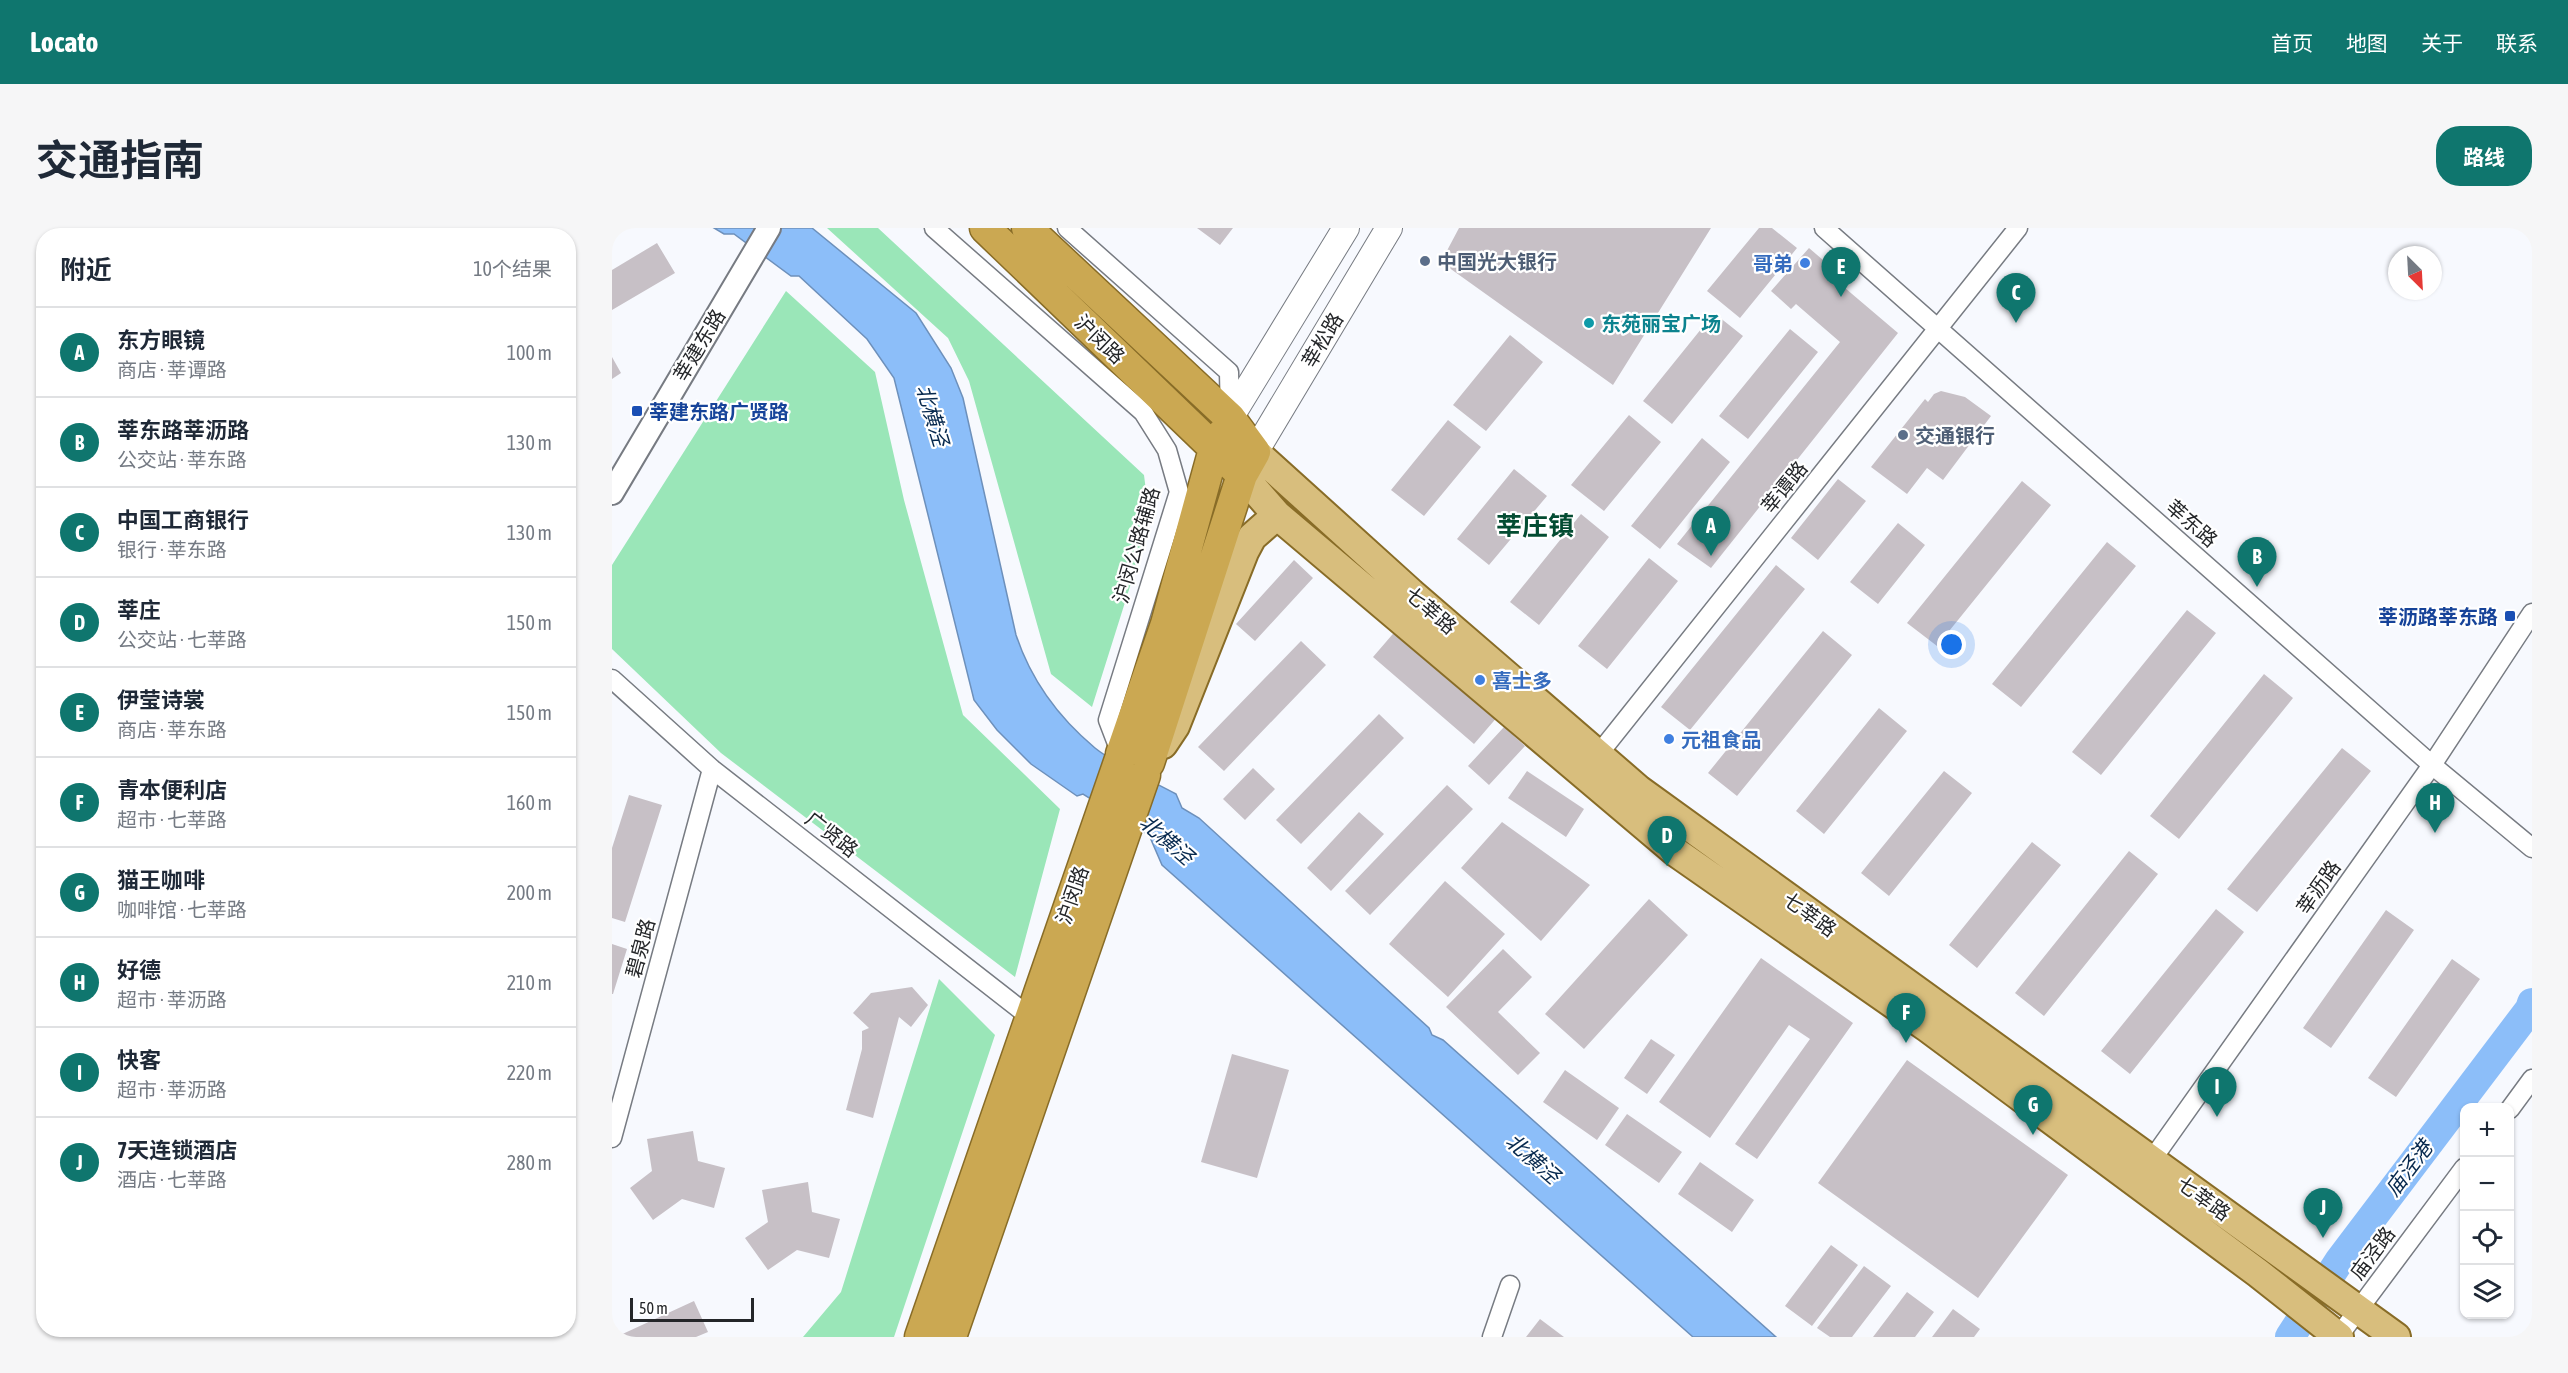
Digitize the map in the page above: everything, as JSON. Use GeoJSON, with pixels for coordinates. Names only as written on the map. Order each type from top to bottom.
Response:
{"type":"FeatureCollection","features":[{"type":"Feature","properties":{"kind":"highway","name":"沪闵路"},"geometry":{"type":"LineString","coordinates":[[985,228],[1214,449],[1248,464]]}},
{"type":"Feature","properties":{"kind":"highway","name":"沪闵路"},"geometry":{"type":"LineString","coordinates":[[920,1337],[1090,843],[1134,763],[1248,464],[1230,418],[1027,228]]}},
{"type":"Feature","properties":{"kind":"highway","name":"沪闵路"},"geometry":{"type":"LineString","coordinates":[[951,1337],[1116,858],[1134,763],[1166,624],[1214,449],[1230,418]]}},
{"type":"Feature","properties":{"kind":"main road","name":"莘松路"},"geometry":{"type":"LineString","coordinates":[[1230,418],[1346,228]]}},
{"type":"Feature","properties":{"kind":"main road","name":"莘松路"},"geometry":{"type":"LineString","coordinates":[[1248,464],[1389,228]]}},
{"type":"Feature","properties":{"kind":"main road","name":"七莘路"},"geometry":{"type":"LineString","coordinates":[[1248,464],[1277,515],[1591,765],[1648,797],[2396,1337]]}},
{"type":"Feature","properties":{"kind":"main road","name":"七莘路"},"geometry":{"type":"LineString","coordinates":[[1248,464],[1411,594],[1591,765],[1677,853],[1928,1028],[2334,1334]]}},
{"type":"Feature","properties":{"kind":"main road"},"geometry":{"type":"LineString","coordinates":[[1134,763],[1176,726],[1252,537],[1277,515]]}},
{"type":"Feature","properties":{"kind":"street","name":"莘建东路"},"geometry":{"type":"LineString","coordinates":[[612,493],[769,228]]}},
{"type":"Feature","properties":{"kind":"street","name":"沪闵公路辅路"},"geometry":{"type":"LineString","coordinates":[[934,228],[1143,412],[1167,450],[1179,492],[1108,720],[1134,763]]}},
{"type":"Feature","properties":{"kind":"street"},"geometry":{"type":"LineString","coordinates":[[1067,228],[1229,372],[1230,418]]}},
{"type":"Feature","properties":{"kind":"street","name":"莘东路"},"geometry":{"type":"LineString","coordinates":[[1824,228],[2432,765],[2527,844]]}},
{"type":"Feature","properties":{"kind":"street","name":"莘谭路"},"geometry":{"type":"LineString","coordinates":[[1591,765],[2018,228]]}},
{"type":"Feature","properties":{"kind":"street","name":"莘沥路"},"geometry":{"type":"LineString","coordinates":[[2136,1185],[2151,1160],[2432,765],[2532,612]]}},
{"type":"Feature","properties":{"kind":"street","name":"广贤路"},"geometry":{"type":"LineString","coordinates":[[612,679],[712,769],[1030,1017]]}},
{"type":"Feature","properties":{"kind":"street","name":"碧泉路"},"geometry":{"type":"LineString","coordinates":[[612,1138],[712,769]]}},
{"type":"Feature","properties":{"kind":"street"},"geometry":{"type":"LineString","coordinates":[[2514,1104],[2532,1079]]}},
{"type":"Feature","properties":{"kind":"street","name":"庙泾路"},"geometry":{"type":"LineString","coordinates":[[2334,1334],[2349,1302],[2460,1173]]}},
{"type":"Feature","properties":{"kind":"street"},"geometry":{"type":"LineString","coordinates":[[1492,1337],[1510,1285]]}},
{"type":"Feature","properties":{"kind":"green space"},"geometry":{"type":"Polygon","coordinates":[[[827,228],[878,228],[1144,475],[1150,523],[1092,707],[1051,674],[969,381],[948,338],[827,228]]]}},
{"type":"Feature","properties":{"kind":"green space"},"geometry":{"type":"Polygon","coordinates":[[[786,291],[875,372],[904,500],[963,715],[1060,809],[1015,977],[721,753],[612,649],[612,565],[786,291]]]}},
{"type":"Feature","properties":{"kind":"green space"},"geometry":{"type":"Polygon","coordinates":[[[939,979],[995,1035],[894,1337],[803,1337],[841,1292],[939,979]]]}},
{"type":"Feature","properties":{"kind":"water","name":"北横泾"},"geometry":{"type":"Polygon","coordinates":[[[714,228],[812,228],[916,313],[951,368],[963,398],[1016,635],[1038,683],[1058,711],[1095,748],[1124,767],[1176,794],[1182,808],[1199,818],[1429,1028],[1432,1035],[1443,1040],[1776,1337],[1693,1337],[1162,865],[1149,835],[1083,794],[1077,796],[1031,764],[997,730],[974,700],[894,378],[867,339],[799,276],[791,276],[734,234],[724,234],[714,228]]]}},
{"type":"Feature","properties":{"kind":"building"},"geometry":{"type":"Polygon","coordinates":[[[1197,228],[1233,228],[1220,245],[1197,228]]]}},
{"type":"Feature","properties":{"kind":"building","name":"东苑丽宝广场"},"geometry":{"type":"Polygon","coordinates":[[[1459,228],[1711,228],[1613,385],[1441,262],[1459,228]]]}},
{"type":"Feature","properties":{"kind":"building"},"geometry":{"type":"Polygon","coordinates":[[[1759,228],[1772,228],[1797,248],[1740,318],[1707,291],[1759,228]]]}},
{"type":"Feature","properties":{"kind":"building"},"geometry":{"type":"Polygon","coordinates":[[[657,243],[675,273],[612,310],[612,270],[657,243]]]}},
{"type":"Feature","properties":{"kind":"building"},"geometry":{"type":"Polygon","coordinates":[[[1809,248],[1830,266],[1825,271],[1898,333],[1711,568],[1677,544],[1840,342],[1796,304],[1791,309],[1771,291],[1809,248]]]}},
{"type":"Feature","properties":{"kind":"building"},"geometry":{"type":"Polygon","coordinates":[[[1714,313],[1743,336],[1672,424],[1643,401],[1714,313]]]}},
{"type":"Feature","properties":{"kind":"building"},"geometry":{"type":"Polygon","coordinates":[[[1790,329],[1818,352],[1748,439],[1719,416],[1790,329]]]}},
{"type":"Feature","properties":{"kind":"building"},"geometry":{"type":"Polygon","coordinates":[[[1510,335],[1543,362],[1486,431],[1453,405],[1510,335]]]}},
{"type":"Feature","properties":{"kind":"building"},"geometry":{"type":"Polygon","coordinates":[[[612,357],[621,373],[612,379],[612,357]]]}},
{"type":"Feature","properties":{"kind":"building"},"geometry":{"type":"Polygon","coordinates":[[[1941,391],[1965,397],[1991,416],[1943,480],[1927,468],[1907,494],[1871,467],[1925,399],[1928,402],[1934,394],[1941,391]]]}},
{"type":"Feature","properties":{"kind":"building"},"geometry":{"type":"Polygon","coordinates":[[[1629,415],[1661,442],[1604,511],[1571,485],[1629,415]]]}},
{"type":"Feature","properties":{"kind":"building"},"geometry":{"type":"Polygon","coordinates":[[[1448,420],[1481,447],[1424,516],[1391,490],[1448,420]]]}},
{"type":"Feature","properties":{"kind":"building"},"geometry":{"type":"Polygon","coordinates":[[[1702,438],[1730,462],[1660,549],[1631,526],[1702,438]]]}},
{"type":"Feature","properties":{"kind":"building"},"geometry":{"type":"Polygon","coordinates":[[[1514,469],[1547,496],[1489,565],[1457,539],[1514,469]]]}},
{"type":"Feature","properties":{"kind":"building"},"geometry":{"type":"Polygon","coordinates":[[[1838,479],[1866,501],[1818,560],[1791,538],[1838,479]]]}},
{"type":"Feature","properties":{"kind":"building"},"geometry":{"type":"Polygon","coordinates":[[[2022,481],[2051,505],[1937,646],[1907,623],[2022,481]]]}},
{"type":"Feature","properties":{"kind":"building"},"geometry":{"type":"Polygon","coordinates":[[[1581,514],[1609,537],[1539,625],[1510,602],[1581,514]]]}},
{"type":"Feature","properties":{"kind":"building"},"geometry":{"type":"Polygon","coordinates":[[[1898,523],[1925,545],[1878,604],[1850,582],[1898,523]]]}},
{"type":"Feature","properties":{"kind":"building"},"geometry":{"type":"Polygon","coordinates":[[[2107,542],[2136,566],[2021,707],[1992,684],[2107,542]]]}},
{"type":"Feature","properties":{"kind":"building"},"geometry":{"type":"Polygon","coordinates":[[[1649,558],[1678,581],[1607,669],[1578,646],[1649,558]]]}},
{"type":"Feature","properties":{"kind":"building"},"geometry":{"type":"Polygon","coordinates":[[[1294,560],[1313,578],[1255,641],[1236,624],[1294,560]]]}},
{"type":"Feature","properties":{"kind":"building"},"geometry":{"type":"Polygon","coordinates":[[[1776,565],[1805,589],[1690,730],[1661,707],[1776,565]]]}},
{"type":"Feature","properties":{"kind":"building"},"geometry":{"type":"Polygon","coordinates":[[[2187,610],[2216,633],[2101,775],[2072,752],[2187,610]]]}},
{"type":"Feature","properties":{"kind":"building"},"geometry":{"type":"Polygon","coordinates":[[[1398,628],[1499,715],[1474,744],[1373,657],[1398,628]]]}},
{"type":"Feature","properties":{"kind":"building"},"geometry":{"type":"Polygon","coordinates":[[[1823,631],[1852,655],[1737,796],[1708,773],[1823,631]]]}},
{"type":"Feature","properties":{"kind":"building"},"geometry":{"type":"Polygon","coordinates":[[[1301,641],[1326,665],[1224,771],[1198,747],[1301,641]]]}},
{"type":"Feature","properties":{"kind":"building"},"geometry":{"type":"Polygon","coordinates":[[[2264,674],[2293,698],[2179,839],[2150,816],[2264,674]]]}},
{"type":"Feature","properties":{"kind":"building"},"geometry":{"type":"Polygon","coordinates":[[[1879,708],[1907,731],[1824,834],[1796,811],[1879,708]]]}},
{"type":"Feature","properties":{"kind":"building"},"geometry":{"type":"Polygon","coordinates":[[[1379,714],[1404,738],[1301,844],[1276,820],[1379,714]]]}},
{"type":"Feature","properties":{"kind":"building"},"geometry":{"type":"Polygon","coordinates":[[[1504,727],[1525,746],[1489,785],[1468,766],[1504,727]]]}},
{"type":"Feature","properties":{"kind":"building"},"geometry":{"type":"Polygon","coordinates":[[[2342,748],[2371,771],[2257,912],[2227,889],[2342,748]]]}},
{"type":"Feature","properties":{"kind":"building"},"geometry":{"type":"Polygon","coordinates":[[[1253,768],[1275,789],[1245,820],[1223,799],[1253,768]]]}},
{"type":"Feature","properties":{"kind":"building"},"geometry":{"type":"Polygon","coordinates":[[[1527,771],[1584,809],[1566,837],[1508,798],[1527,771]]]}},
{"type":"Feature","properties":{"kind":"building"},"geometry":{"type":"Polygon","coordinates":[[[1944,771],[1972,793],[1889,896],[1861,873],[1944,771]]]}},
{"type":"Feature","properties":{"kind":"building"},"geometry":{"type":"Polygon","coordinates":[[[1447,785],[1473,809],[1370,915],[1345,891],[1447,785]]]}},
{"type":"Feature","properties":{"kind":"building"},"geometry":{"type":"Polygon","coordinates":[[[629,795],[662,805],[625,922],[612,918],[612,848],[629,795]]]}},
{"type":"Feature","properties":{"kind":"building"},"geometry":{"type":"Polygon","coordinates":[[[1359,812],[1384,834],[1331,891],[1307,868],[1359,812]]]}},
{"type":"Feature","properties":{"kind":"building"},"geometry":{"type":"Polygon","coordinates":[[[1502,822],[1590,885],[1541,941],[1461,868],[1502,822]]]}},
{"type":"Feature","properties":{"kind":"building"},"geometry":{"type":"Polygon","coordinates":[[[2032,842],[2061,865],[1977,968],[1949,945],[2032,842]]]}},
{"type":"Feature","properties":{"kind":"building"},"geometry":{"type":"Polygon","coordinates":[[[2129,851],[2158,874],[2044,1016],[2015,993],[2129,851]]]}},
{"type":"Feature","properties":{"kind":"building"},"geometry":{"type":"Polygon","coordinates":[[[1445,881],[1505,934],[1448,997],[1389,944],[1445,881]]]}},
{"type":"Feature","properties":{"kind":"building"},"geometry":{"type":"Polygon","coordinates":[[[1649,899],[1688,935],[1584,1049],[1545,1014],[1649,899]]]}},
{"type":"Feature","properties":{"kind":"building"},"geometry":{"type":"Polygon","coordinates":[[[2216,909],[2244,932],[2130,1074],[2101,1051],[2216,909]]]}},
{"type":"Feature","properties":{"kind":"building"},"geometry":{"type":"Polygon","coordinates":[[[2386,910],[2414,930],[2331,1048],[2303,1028],[2386,910]]]}},
{"type":"Feature","properties":{"kind":"building"},"geometry":{"type":"Polygon","coordinates":[[[612,944],[627,949],[613,994],[612,994],[612,944]]]}},
{"type":"Feature","properties":{"kind":"building"},"geometry":{"type":"Polygon","coordinates":[[[1503,949],[1532,977],[1498,1012],[1540,1053],[1518,1075],[1446,1007],[1503,949]]]}},
{"type":"Feature","properties":{"kind":"building"},"geometry":{"type":"Polygon","coordinates":[[[1761,958],[1853,1023],[1757,1159],[1735,1144],[1810,1039],[1789,1025],[1710,1138],[1659,1102],[1761,958]]]}},
{"type":"Feature","properties":{"kind":"building"},"geometry":{"type":"Polygon","coordinates":[[[2452,959],[2480,979],[2396,1097],[2368,1078],[2452,959]]]}},
{"type":"Feature","properties":{"kind":"building"},"geometry":{"type":"Polygon","coordinates":[[[912,987],[928,1005],[911,1027],[899,1017],[873,1118],[846,1110],[862,1049],[862,1031],[869,1028],[853,1013],[871,993],[912,987]]]}},
{"type":"Feature","properties":{"kind":"building"},"geometry":{"type":"Polygon","coordinates":[[[1651,1039],[1675,1055],[1647,1094],[1624,1078],[1651,1039]]]}},
{"type":"Feature","properties":{"kind":"building"},"geometry":{"type":"Polygon","coordinates":[[[1232,1054],[1289,1070],[1257,1178],[1201,1162],[1232,1054]]]}},
{"type":"Feature","properties":{"kind":"building"},"geometry":{"type":"Polygon","coordinates":[[[1907,1060],[2068,1175],[1978,1298],[1818,1183],[1907,1060]]]}},
{"type":"Feature","properties":{"kind":"building"},"geometry":{"type":"Polygon","coordinates":[[[1565,1070],[1619,1108],[1597,1140],[1543,1102],[1565,1070]]]}},
{"type":"Feature","properties":{"kind":"building"},"geometry":{"type":"Polygon","coordinates":[[[1627,1114],[1682,1152],[1659,1183],[1605,1145],[1627,1114]]]}},
{"type":"Feature","properties":{"kind":"building"},"geometry":{"type":"Polygon","coordinates":[[[693,1131],[698,1161],[725,1168],[714,1208],[682,1199],[653,1220],[630,1188],[652,1171],[647,1139],[693,1131]]]}},
{"type":"Feature","properties":{"kind":"building"},"geometry":{"type":"Polygon","coordinates":[[[1700,1162],[1754,1200],[1732,1232],[1678,1194],[1700,1162]]]}},
{"type":"Feature","properties":{"kind":"building"},"geometry":{"type":"Polygon","coordinates":[[[808,1182],[812,1212],[840,1219],[829,1258],[797,1250],[768,1270],[745,1238],[768,1222],[762,1190],[808,1182]]]}},
{"type":"Feature","properties":{"kind":"building"},"geometry":{"type":"Polygon","coordinates":[[[1831,1245],[1858,1265],[1812,1326],[1785,1306],[1831,1245]]]}},
{"type":"Feature","properties":{"kind":"building"},"geometry":{"type":"Polygon","coordinates":[[[1864,1266],[1891,1286],[1852,1337],[1830,1337],[1817,1328],[1864,1266]]]}},
{"type":"Feature","properties":{"kind":"building"},"geometry":{"type":"Polygon","coordinates":[[[1907,1292],[1934,1312],[1915,1337],[1873,1337],[1907,1292]]]}},
{"type":"Feature","properties":{"kind":"building"},"geometry":{"type":"Polygon","coordinates":[[[694,1301],[708,1332],[696,1337],[616,1337],[694,1301]]]}},
{"type":"Feature","properties":{"kind":"building"},"geometry":{"type":"Polygon","coordinates":[[[1953,1309],[1980,1329],[1974,1337],[1932,1337],[1953,1309]]]}},
{"type":"Feature","properties":{"kind":"building"},"geometry":{"type":"Polygon","coordinates":[[[1540,1319],[1564,1337],[1526,1337],[1540,1319]]]}},
{"type":"Feature","properties":{"kind":"waterway","name":"庙泾港"},"geometry":{"type":"LineString","coordinates":[[2290,1337],[2340,1260],[2530,1009],[2532,1003]]}},
{"type":"Feature","properties":{"kind":"place","name":"中国光大银行"},"geometry":{"type":"Point","coordinates":[1425,261]}},
{"type":"Feature","properties":{"kind":"place","name":"哥弟"},"geometry":{"type":"Point","coordinates":[1805,263]}},
{"type":"Feature","properties":{"kind":"place","name":"伊莹诗裳"},"geometry":{"type":"Point","coordinates":[1841,297]}},
{"type":"Feature","properties":{"kind":"place","name":"东苑丽宝广场"},"geometry":{"type":"Point","coordinates":[1589,323]}},
{"type":"Feature","properties":{"kind":"place","name":"中国工商银行"},"geometry":{"type":"Point","coordinates":[2016,323]}},
{"type":"Feature","properties":{"kind":"place","name":"莘建东路广贤路"},"geometry":{"type":"Point","coordinates":[637,411]}},
{"type":"Feature","properties":{"kind":"place","name":"交通银行"},"geometry":{"type":"Point","coordinates":[1903,435]}},
{"type":"Feature","properties":{"kind":"place","name":"东方眼镜"},"geometry":{"type":"Point","coordinates":[1711,556]}},
{"type":"Feature","properties":{"kind":"place","name":"莘东路莘沥路"},"geometry":{"type":"Point","coordinates":[2257,587]}},
{"type":"Feature","properties":{"kind":"place","name":"莘沥路莘东路"},"geometry":{"type":"Point","coordinates":[2510,616]}},
{"type":"Feature","properties":{"kind":"place","name":"喜士多"},"geometry":{"type":"Point","coordinates":[1480,680]}},
{"type":"Feature","properties":{"kind":"place","name":"元祖食品"},"geometry":{"type":"Point","coordinates":[1669,739]}},
{"type":"Feature","properties":{"kind":"place","name":"好德"},"geometry":{"type":"Point","coordinates":[2435,833]}},
{"type":"Feature","properties":{"kind":"place","name":"莘庄"},"geometry":{"type":"Point","coordinates":[1667,866]}},
{"type":"Feature","properties":{"kind":"place","name":"青本便利店"},"geometry":{"type":"Point","coordinates":[1906,1043]}},
{"type":"Feature","properties":{"kind":"place","name":"快客"},"geometry":{"type":"Point","coordinates":[2217,1117]}},
{"type":"Feature","properties":{"kind":"place","name":"猫王咖啡"},"geometry":{"type":"Point","coordinates":[2033,1135]}},
{"type":"Feature","properties":{"kind":"place","name":"7天连锁酒店"},"geometry":{"type":"Point","coordinates":[2323,1238]}},
{"type":"Feature","properties":{"kind":"district","name":"莘庄镇"},"geometry":{"type":"Point","coordinates":[1535,526]}}]}
